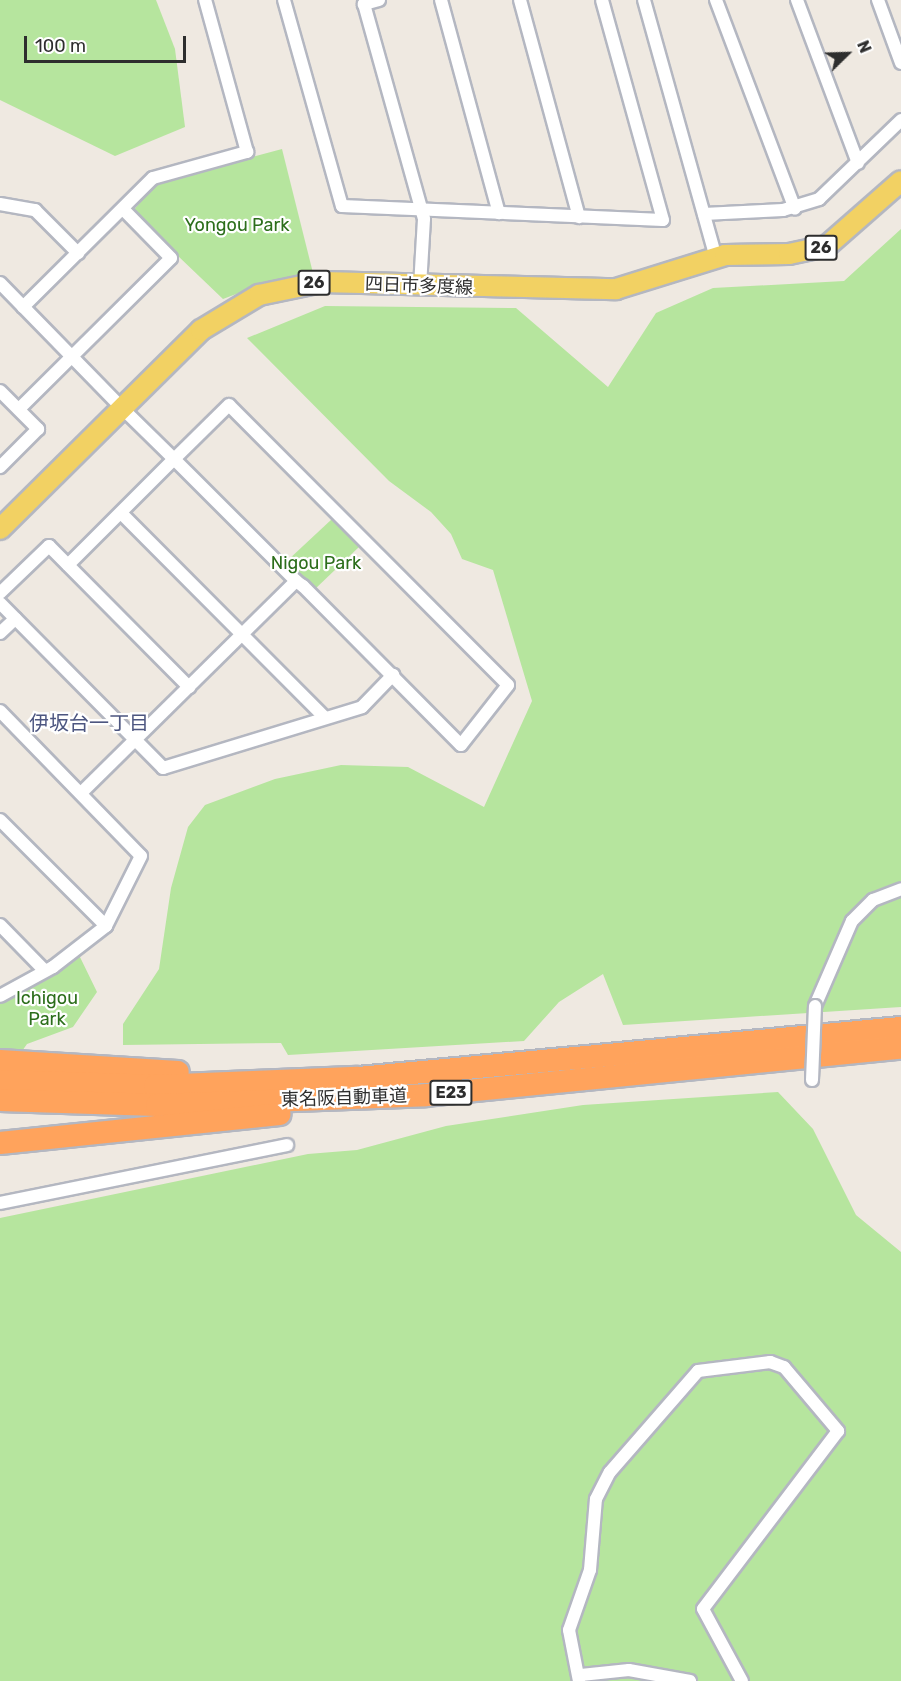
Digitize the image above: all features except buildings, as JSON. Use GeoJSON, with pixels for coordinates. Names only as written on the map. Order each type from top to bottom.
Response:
{"type":"FeatureCollection","features":[{"type":"Feature","properties":{"kind":"highway","name":"東名阪自動車道"},"geometry":{"type":"LineString","coordinates":[[0,1081],[155,1086],[358,1078],[901,1028]]}},
{"type":"Feature","properties":{"kind":"highway","name":"東名阪自動車道"},"geometry":{"type":"LineString","coordinates":[[0,1100],[158,1105],[426,1095],[901,1048]]}},
{"type":"Feature","properties":{"kind":"highway"},"geometry":{"type":"LineString","coordinates":[[0,1060],[358,1078]]}},
{"type":"Feature","properties":{"kind":"highway"},"geometry":{"type":"LineString","coordinates":[[0,1143],[426,1095]]}},
{"type":"Feature","properties":{"kind":"main road","name":"四日市多度線"},"geometry":{"type":"LineString","coordinates":[[0,529],[201,330],[259,295],[321,282],[420,287],[602,291],[716,258],[828,246],[901,181]]}},
{"type":"Feature","properties":{"kind":"street"},"geometry":{"type":"LineString","coordinates":[[23,307],[153,178],[247,152],[205,0]]}},
{"type":"Feature","properties":{"kind":"street"},"geometry":{"type":"LineString","coordinates":[[284,0],[342,206],[663,220],[602,0]]}},
{"type":"Feature","properties":{"kind":"street"},"geometry":{"type":"LineString","coordinates":[[379,0],[364,4],[422,211],[420,287]]}},
{"type":"Feature","properties":{"kind":"street"},"geometry":{"type":"LineString","coordinates":[[441,0],[498,213]]}},
{"type":"Feature","properties":{"kind":"street"},"geometry":{"type":"LineString","coordinates":[[519,0],[579,217]]}},
{"type":"Feature","properties":{"kind":"street"},"geometry":{"type":"LineString","coordinates":[[644,0],[716,258]]}},
{"type":"Feature","properties":{"kind":"street"},"geometry":{"type":"LineString","coordinates":[[716,0],[795,209]]}},
{"type":"Feature","properties":{"kind":"street"},"geometry":{"type":"LineString","coordinates":[[797,0],[858,163]]}},
{"type":"Feature","properties":{"kind":"street"},"geometry":{"type":"LineString","coordinates":[[878,0],[901,63]]}},
{"type":"Feature","properties":{"kind":"street"},"geometry":{"type":"LineString","coordinates":[[704,214],[795,209],[819,199],[901,120]]}},
{"type":"Feature","properties":{"kind":"street"},"geometry":{"type":"LineString","coordinates":[[0,204],[35,210],[78,253]]}},
{"type":"Feature","properties":{"kind":"street"},"geometry":{"type":"LineString","coordinates":[[19,409],[171,258],[123,209]]}},
{"type":"Feature","properties":{"kind":"street"},"geometry":{"type":"LineString","coordinates":[[0,283],[123,409],[174,459],[296,581],[393,675],[461,745],[508,685],[229,405],[174,459],[121,513],[68,565]]}},
{"type":"Feature","properties":{"kind":"street"},"geometry":{"type":"LineString","coordinates":[[0,391],[38,429],[0,467]]}},
{"type":"Feature","properties":{"kind":"street"},"geometry":{"type":"LineString","coordinates":[[121,513],[325,718]]}},
{"type":"Feature","properties":{"kind":"street"},"geometry":{"type":"LineString","coordinates":[[0,593],[49,546],[189,687]]}},
{"type":"Feature","properties":{"kind":"street"},"geometry":{"type":"LineString","coordinates":[[81,793],[296,581]]}},
{"type":"Feature","properties":{"kind":"street"},"geometry":{"type":"LineString","coordinates":[[0,603],[163,768],[362,707],[393,675]]}},
{"type":"Feature","properties":{"kind":"street"},"geometry":{"type":"LineString","coordinates":[[0,633],[15,618]]}},
{"type":"Feature","properties":{"kind":"street"},"geometry":{"type":"LineString","coordinates":[[0,711],[141,856],[106,926],[45,971],[0,996]]}},
{"type":"Feature","properties":{"kind":"street"},"geometry":{"type":"LineString","coordinates":[[0,820],[106,926]]}},
{"type":"Feature","properties":{"kind":"street"},"geometry":{"type":"LineString","coordinates":[[812,1080],[815,1006],[852,921],[873,900],[901,889]]}},
{"type":"Feature","properties":{"kind":"street"},"geometry":{"type":"LineString","coordinates":[[0,925],[45,971]]}},
{"type":"Feature","properties":{"kind":"street"},"geometry":{"type":"LineString","coordinates":[[0,1203],[287,1145]]}},
{"type":"Feature","properties":{"kind":"street"},"geometry":{"type":"LineString","coordinates":[[690,1681],[628,1670],[580,1678],[568,1630],[590,1570],[596,1498],[610,1472],[698,1371],[770,1362],[784,1367],[838,1431],[703,1609],[742,1681]]}},
{"type":"Feature","properties":{"kind":"green space"},"geometry":{"type":"Polygon","coordinates":[[[0,0],[156,0],[175,49],[185,127],[115,156],[0,100],[0,0]]]}},
{"type":"Feature","properties":{"kind":"green space","name":"Yongou Park"},"geometry":{"type":"Polygon","coordinates":[[[282,149],[313,273],[268,282],[223,299],[132,212],[157,182],[282,149]]]}},
{"type":"Feature","properties":{"kind":"green space"},"geometry":{"type":"Polygon","coordinates":[[[901,229],[901,1007],[623,1025],[603,974],[559,1002],[524,1041],[288,1055],[281,1043],[123,1045],[123,1024],[159,969],[171,888],[188,827],[205,805],[275,779],[341,765],[408,767],[484,807],[532,701],[493,570],[462,559],[451,534],[431,512],[389,481],[247,338],[325,306],[516,308],[608,387],[656,313],[713,288],[844,281],[901,229]]]}},
{"type":"Feature","properties":{"kind":"green space","name":"Nigou Park"},"geometry":{"type":"Polygon","coordinates":[[[332,519],[360,546],[314,590],[288,560],[332,519]]]}},
{"type":"Feature","properties":{"kind":"green space","name":"Ichigou Park"},"geometry":{"type":"Polygon","coordinates":[[[79,955],[97,992],[73,1027],[27,1044],[20,1054],[0,1052],[0,1001],[79,955]]]}},
{"type":"Feature","properties":{"kind":"green space"},"geometry":{"type":"Polygon","coordinates":[[[778,1092],[813,1129],[856,1215],[901,1252],[901,1681],[0,1681],[0,1218],[308,1154],[357,1150],[446,1126],[583,1105],[778,1092]]]}},
{"type":"Feature","properties":{"kind":"district","name":"伊坂台一丁目"},"geometry":{"type":"Point","coordinates":[89,723]}}]}
